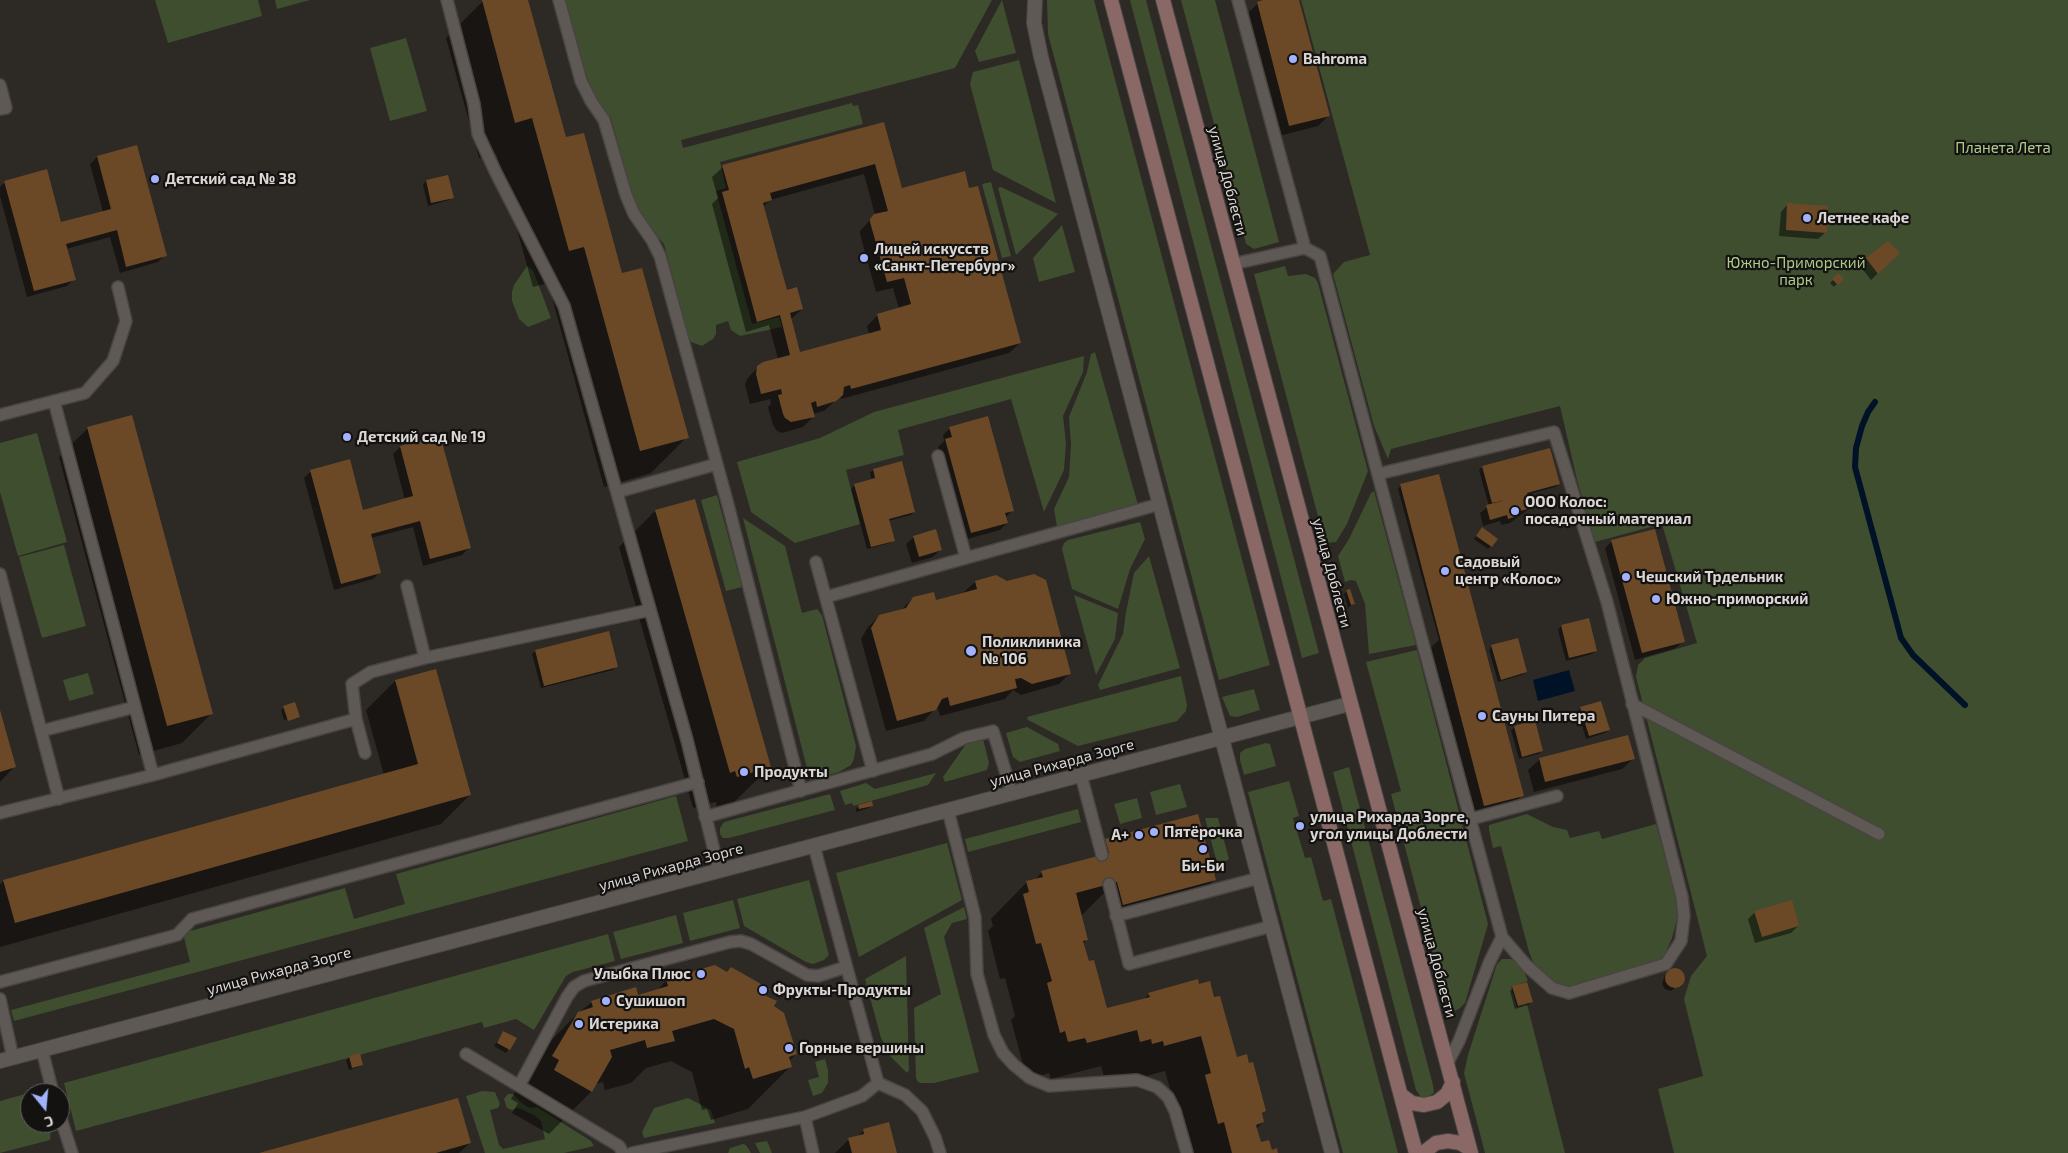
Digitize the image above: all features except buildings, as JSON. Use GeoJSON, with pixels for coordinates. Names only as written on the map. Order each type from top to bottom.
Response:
{"type":"FeatureCollection","features":[{"type":"Feature","properties":{"kind":"main road"},"geometry":{"type":"LineString","coordinates":[[1111,0],[1416,1153]]}},
{"type":"Feature","properties":{"kind":"main road","name":"улица Доблести"},"geometry":{"type":"LineString","coordinates":[[1163,0],[1350,704],[1448,1062],[1470,1151]]}},
{"type":"Feature","properties":{"kind":"main road"},"geometry":{"type":"LineString","coordinates":[[1401,1095],[1412,1103],[1424,1105],[1437,1102],[1447,1094],[1453,1082]]}},
{"type":"Feature","properties":{"kind":"main road"},"geometry":{"type":"LineString","coordinates":[[1423,1153],[1436,1143],[1448,1141],[1460,1143],[1470,1151]]}},
{"type":"Feature","properties":{"kind":"street"},"geometry":{"type":"LineString","coordinates":[[1035,0],[1034,23],[1041,57],[1332,1153]]}},
{"type":"Feature","properties":{"kind":"street","name":"улица Рихарда Зорге"},"geometry":{"type":"LineString","coordinates":[[7,1060],[1350,704]]}},
{"type":"Feature","properties":{"kind":"lane"},"geometry":{"type":"LineString","coordinates":[[447,0],[474,104],[478,134],[496,174],[564,306],[698,782],[719,871]]}},
{"type":"Feature","properties":{"kind":"lane"},"geometry":{"type":"LineString","coordinates":[[559,0],[581,81],[591,101],[604,120],[626,195],[634,214],[652,240],[660,256],[717,464],[801,791]]}},
{"type":"Feature","properties":{"kind":"lane"},"geometry":{"type":"LineString","coordinates":[[1238,0],[1306,248]]}},
{"type":"Feature","properties":{"kind":"lane"},"geometry":{"type":"LineString","coordinates":[[0,85],[6,108],[0,110]]}},
{"type":"Feature","properties":{"kind":"lane"},"geometry":{"type":"LineString","coordinates":[[1233,264],[1306,248],[1320,256],[1378,474],[1471,819],[1502,937],[1527,966],[1552,988],[1569,993],[1666,964],[1681,941],[1684,916],[1682,897],[1607,602],[1554,432],[1378,474]]}},
{"type":"Feature","properties":{"kind":"lane"},"geometry":{"type":"LineString","coordinates":[[0,415],[84,392],[113,361],[126,321],[118,287]]}},
{"type":"Feature","properties":{"kind":"lane"},"geometry":{"type":"LineString","coordinates":[[54,401],[153,775]]}},
{"type":"Feature","properties":{"kind":"lane"},"geometry":{"type":"LineString","coordinates":[[938,456],[966,558]]}},
{"type":"Feature","properties":{"kind":"lane"},"geometry":{"type":"LineString","coordinates":[[617,492],[717,464]]}},
{"type":"Feature","properties":{"kind":"lane"},"geometry":{"type":"LineString","coordinates":[[826,597],[1160,504]]}},
{"type":"Feature","properties":{"kind":"lane"},"geometry":{"type":"LineString","coordinates":[[816,562],[873,771]]}},
{"type":"Feature","properties":{"kind":"lane"},"geometry":{"type":"LineString","coordinates":[[0,574],[59,799]]}},
{"type":"Feature","properties":{"kind":"lane"},"geometry":{"type":"LineString","coordinates":[[407,586],[425,658]]}},
{"type":"Feature","properties":{"kind":"lane"},"geometry":{"type":"LineString","coordinates":[[365,754],[356,719],[352,684],[371,672],[425,658],[650,610]]}},
{"type":"Feature","properties":{"kind":"lane"},"geometry":{"type":"LineString","coordinates":[[1632,704],[1879,834]]}},
{"type":"Feature","properties":{"kind":"lane"},"geometry":{"type":"LineString","coordinates":[[41,731],[135,707]]}},
{"type":"Feature","properties":{"kind":"lane"},"geometry":{"type":"LineString","coordinates":[[0,813],[153,775],[356,719]]}},
{"type":"Feature","properties":{"kind":"lane"},"geometry":{"type":"LineString","coordinates":[[705,817],[932,754],[964,738],[993,731],[1012,794]]}},
{"type":"Feature","properties":{"kind":"lane"},"geometry":{"type":"LineString","coordinates":[[1081,775],[1102,855]]}},
{"type":"Feature","properties":{"kind":"lane"},"geometry":{"type":"LineString","coordinates":[[0,982],[177,935],[192,920],[698,782]]}},
{"type":"Feature","properties":{"kind":"lane"},"geometry":{"type":"LineString","coordinates":[[1471,819],[1557,796]]}},
{"type":"Feature","properties":{"kind":"lane"},"geometry":{"type":"LineString","coordinates":[[948,810],[975,917],[977,974],[994,1035],[1004,1053],[1014,1065],[1030,1078],[1049,1086],[1137,1080],[1156,1087],[1168,1097],[1172,1104],[1187,1153]]}},
{"type":"Feature","properties":{"kind":"lane"},"geometry":{"type":"LineString","coordinates":[[814,846],[878,1083]]}},
{"type":"Feature","properties":{"kind":"lane"},"geometry":{"type":"LineString","coordinates":[[1116,916],[1259,878]]}},
{"type":"Feature","properties":{"kind":"lane"},"geometry":{"type":"LineString","coordinates":[[1109,884],[1129,964],[1272,926]]}},
{"type":"Feature","properties":{"kind":"lane"},"geometry":{"type":"LineString","coordinates":[[1448,1062],[1460,1041],[1490,961],[1502,937]]}},
{"type":"Feature","properties":{"kind":"lane"},"geometry":{"type":"LineString","coordinates":[[520,1084],[567,997],[574,987],[584,981],[730,942],[741,941],[751,944],[807,975],[818,976],[846,967]]}},
{"type":"Feature","properties":{"kind":"lane"},"geometry":{"type":"LineString","coordinates":[[0,999],[7,1060]]}},
{"type":"Feature","properties":{"kind":"lane"},"geometry":{"type":"LineString","coordinates":[[42,1050],[50,1083]]}},
{"type":"Feature","properties":{"kind":"lane"},"geometry":{"type":"LineString","coordinates":[[466,1054],[520,1084],[619,1146],[623,1153]]}},
{"type":"Feature","properties":{"kind":"lane"},"geometry":{"type":"LineString","coordinates":[[632,1153],[805,1117],[862,1096],[878,1083]]}},
{"type":"Feature","properties":{"kind":"lane"},"geometry":{"type":"LineString","coordinates":[[878,1083],[905,1095],[922,1111],[935,1137],[940,1153]]}},
{"type":"Feature","properties":{"kind":"lane"},"geometry":{"type":"LineString","coordinates":[[805,1117],[814,1153]]}},
{"type":"Feature","properties":{"kind":"lane"},"geometry":{"type":"LineString","coordinates":[[66,1133],[72,1153]]}},
{"type":"Feature","properties":{"kind":"green space"},"geometry":{"type":"Polygon","coordinates":[[[155,0],[258,0],[262,16],[168,43],[155,0]]]}},
{"type":"Feature","properties":{"kind":"green space"},"geometry":{"type":"Polygon","coordinates":[[[275,0],[310,0],[277,9],[275,0]]]}},
{"type":"Feature","properties":{"kind":"green space"},"geometry":{"type":"Polygon","coordinates":[[[565,0],[992,0],[955,68],[681,140],[683,148],[852,103],[853,106],[858,105],[863,124],[720,162],[726,188],[716,191],[752,324],[779,317],[782,327],[740,336],[731,330],[728,321],[716,325],[716,334],[713,339],[702,346],[691,342],[688,336],[664,244],[641,218],[630,187],[611,118],[597,101],[590,86],[575,41],[565,0]]]}},
{"type":"Feature","properties":{"kind":"green space"},"geometry":{"type":"Polygon","coordinates":[[[1002,0],[1016,53],[979,62],[975,51],[1002,0]]]}},
{"type":"Feature","properties":{"kind":"green space"},"geometry":{"type":"Polygon","coordinates":[[[1047,0],[1094,0],[1270,665],[1219,680],[1048,34],[1047,0]]]}},
{"type":"Feature","properties":{"kind":"green space"},"geometry":{"type":"Polygon","coordinates":[[[1130,0],[1146,0],[1319,653],[1302,658],[1130,0]]]}},
{"type":"Feature","properties":{"kind":"green space"},"geometry":{"type":"Polygon","coordinates":[[[1181,0],[1215,0],[1279,242],[1254,249],[1246,244],[1181,0]]]}},
{"type":"Feature","properties":{"kind":"green space","name":"Южно-Приморский парк"},"geometry":{"type":"Polygon","coordinates":[[[1301,0],[2068,0],[2068,1153],[1674,1153],[1658,1089],[1703,1076],[1684,999],[1691,976],[1707,956],[1636,677],[1638,665],[1645,658],[1697,643],[1662,524],[1595,542],[1577,480],[1560,406],[1391,449],[1388,459],[1374,426],[1333,274],[1344,262],[1370,255],[1301,0]]]}},
{"type":"Feature","properties":{"kind":"green space"},"geometry":{"type":"Polygon","coordinates":[[[406,38],[427,111],[390,121],[370,48],[406,38]]]}},
{"type":"Feature","properties":{"kind":"green space"},"geometry":{"type":"Polygon","coordinates":[[[1019,60],[1056,203],[993,170],[970,84],[973,72],[1019,60]]]}},
{"type":"Feature","properties":{"kind":"green space"},"geometry":{"type":"Polygon","coordinates":[[[991,182],[1011,256],[1002,258],[982,184],[991,182]]]}},
{"type":"Feature","properties":{"kind":"green space"},"geometry":{"type":"Polygon","coordinates":[[[1001,187],[1058,214],[1016,255],[998,188],[1001,187]]]}},
{"type":"Feature","properties":{"kind":"green space"},"geometry":{"type":"Polygon","coordinates":[[[1062,225],[1075,272],[1039,282],[1033,258],[1062,225]]]}},
{"type":"Feature","properties":{"kind":"green space"},"geometry":{"type":"Polygon","coordinates":[[[527,266],[533,270],[551,318],[528,327],[519,319],[512,301],[514,285],[527,266]]]}},
{"type":"Feature","properties":{"kind":"green space"},"geometry":{"type":"Polygon","coordinates":[[[1285,266],[1288,276],[1306,274],[1315,278],[1318,283],[1368,471],[1347,524],[1336,542],[1325,543],[1254,274],[1285,266]]]}},
{"type":"Feature","properties":{"kind":"green space"},"geometry":{"type":"Polygon","coordinates":[[[1095,352],[1138,505],[1057,527],[1054,509],[1069,477],[1071,444],[1069,417],[1087,372],[1091,354],[1095,352]]]}},
{"type":"Feature","properties":{"kind":"green space"},"geometry":{"type":"Polygon","coordinates":[[[1084,356],[1083,372],[1063,416],[1066,443],[1064,470],[1044,512],[1011,399],[898,430],[904,455],[846,470],[860,524],[795,543],[751,512],[737,462],[820,438],[874,412],[1084,356]]]}},
{"type":"Feature","properties":{"kind":"green space"},"geometry":{"type":"Polygon","coordinates":[[[37,433],[67,542],[18,556],[0,492],[0,443],[37,433]]]}},
{"type":"Feature","properties":{"kind":"green space"},"geometry":{"type":"Polygon","coordinates":[[[1374,491],[1416,645],[1369,654],[1365,604],[1356,581],[1345,582],[1338,556],[1349,539],[1371,493],[1374,491]]]}},
{"type":"Feature","properties":{"kind":"green space"},"geometry":{"type":"Polygon","coordinates":[[[717,495],[742,587],[726,591],[701,500],[717,495]]]}},
{"type":"Feature","properties":{"kind":"green space"},"geometry":{"type":"Polygon","coordinates":[[[743,518],[785,546],[802,613],[817,609],[822,615],[856,746],[851,765],[839,772],[810,780],[743,518]]]}},
{"type":"Feature","properties":{"kind":"green space"},"geometry":{"type":"Polygon","coordinates":[[[1140,522],[1145,539],[1130,569],[1118,609],[1072,589],[1062,549],[1064,543],[1068,540],[1140,522]]]}},
{"type":"Feature","properties":{"kind":"green space"},"geometry":{"type":"Polygon","coordinates":[[[64,545],[86,626],[42,638],[19,557],[64,545]]]}},
{"type":"Feature","properties":{"kind":"green space"},"geometry":{"type":"Polygon","coordinates":[[[1149,556],[1180,668],[1100,690],[1098,685],[1123,634],[1134,573],[1149,556]]]}},
{"type":"Feature","properties":{"kind":"green space"},"geometry":{"type":"Polygon","coordinates":[[[1074,595],[1118,613],[1115,639],[1096,675],[1074,595]]]}},
{"type":"Feature","properties":{"kind":"green space"},"geometry":{"type":"Polygon","coordinates":[[[1417,650],[1488,924],[1465,1003],[1459,1009],[1451,1012],[1448,1011],[1391,794],[1401,791],[1366,662],[1417,650]]]}},
{"type":"Feature","properties":{"kind":"green space"},"geometry":{"type":"Polygon","coordinates":[[[88,673],[94,694],[69,701],[63,680],[88,673]]]}},
{"type":"Feature","properties":{"kind":"green space"},"geometry":{"type":"Polygon","coordinates":[[[1181,676],[1187,705],[1186,711],[1177,721],[1078,746],[1028,720],[1027,717],[1181,676]]]}},
{"type":"Feature","properties":{"kind":"green space"},"geometry":{"type":"Polygon","coordinates":[[[1254,689],[1260,710],[1237,717],[1230,716],[1222,697],[1254,689]]]}},
{"type":"Feature","properties":{"kind":"green space"},"geometry":{"type":"Polygon","coordinates":[[[1027,727],[1058,744],[1060,751],[1020,762],[1013,757],[1006,733],[1027,727]]]}},
{"type":"Feature","properties":{"kind":"green space"},"geometry":{"type":"Polygon","coordinates":[[[983,739],[989,763],[987,770],[945,782],[943,777],[966,744],[983,739]]]}},
{"type":"Feature","properties":{"kind":"green space"},"geometry":{"type":"Polygon","coordinates":[[[1266,743],[1270,744],[1276,766],[1244,775],[1240,753],[1245,749],[1266,743]]]}},
{"type":"Feature","properties":{"kind":"green space"},"geometry":{"type":"Polygon","coordinates":[[[1349,767],[1433,1085],[1434,1093],[1425,1098],[1421,1097],[1416,1090],[1333,772],[1349,767]]]}},
{"type":"Feature","properties":{"kind":"green space"},"geometry":{"type":"Polygon","coordinates":[[[936,773],[928,785],[853,806],[852,803],[845,805],[840,791],[866,783],[875,789],[936,773]]]}},
{"type":"Feature","properties":{"kind":"green space"},"geometry":{"type":"Polygon","coordinates":[[[1289,781],[1299,816],[1293,818],[1305,858],[1311,857],[1323,901],[1331,899],[1398,1153],[1343,1153],[1248,792],[1289,781]]]}},
{"type":"Feature","properties":{"kind":"green space"},"geometry":{"type":"Polygon","coordinates":[[[1180,784],[1187,807],[1156,815],[1150,792],[1180,784]]]}},
{"type":"Feature","properties":{"kind":"green space"},"geometry":{"type":"Polygon","coordinates":[[[830,794],[835,810],[729,838],[723,838],[720,834],[720,828],[724,822],[830,794]]]}},
{"type":"Feature","properties":{"kind":"green space"},"geometry":{"type":"Polygon","coordinates":[[[676,796],[688,841],[14,1021],[11,1010],[190,962],[183,933],[345,888],[354,919],[405,904],[396,874],[676,796]]]}},
{"type":"Feature","properties":{"kind":"green space"},"geometry":{"type":"Polygon","coordinates":[[[1137,798],[1142,818],[1120,824],[1114,804],[1137,798]]]}},
{"type":"Feature","properties":{"kind":"green space"},"geometry":{"type":"Polygon","coordinates":[[[1078,809],[1081,822],[968,852],[965,839],[1078,809]]]}},
{"type":"Feature","properties":{"kind":"green space"},"geometry":{"type":"Polygon","coordinates":[[[1527,814],[1553,827],[1567,830],[1570,838],[1599,831],[1602,839],[1656,824],[1675,893],[1678,915],[1672,938],[1664,957],[1659,962],[1575,987],[1553,982],[1540,971],[1533,962],[1529,952],[1501,846],[1493,848],[1489,830],[1489,825],[1527,814]]]}},
{"type":"Feature","properties":{"kind":"green space"},"geometry":{"type":"Polygon","coordinates":[[[1205,818],[1218,818],[1229,859],[1218,867],[1205,818]]]}},
{"type":"Feature","properties":{"kind":"green space"},"geometry":{"type":"Polygon","coordinates":[[[947,843],[962,900],[859,957],[836,873],[947,843]]]}},
{"type":"Feature","properties":{"kind":"green space"},"geometry":{"type":"Polygon","coordinates":[[[809,880],[829,955],[824,960],[813,964],[806,962],[744,926],[737,899],[809,880]]]}},
{"type":"Feature","properties":{"kind":"green space"},"geometry":{"type":"Polygon","coordinates":[[[733,900],[740,928],[690,941],[683,913],[733,900]]]}},
{"type":"Feature","properties":{"kind":"green space"},"geometry":{"type":"Polygon","coordinates":[[[964,907],[967,919],[952,923],[944,937],[979,1072],[934,1083],[921,1083],[916,1078],[914,1008],[941,994],[924,928],[964,907]]]}},
{"type":"Feature","properties":{"kind":"green space"},"geometry":{"type":"Polygon","coordinates":[[[676,915],[683,943],[621,959],[613,932],[676,915]]]}},
{"type":"Feature","properties":{"kind":"green space"},"geometry":{"type":"Polygon","coordinates":[[[608,934],[615,961],[573,972],[566,976],[534,1030],[516,1019],[484,1028],[482,1022],[76,1131],[70,1107],[70,1083],[64,1083],[608,934]]]}},
{"type":"Feature","properties":{"kind":"green space"},"geometry":{"type":"Polygon","coordinates":[[[906,956],[909,1070],[907,1073],[890,1056],[881,1038],[865,979],[906,956]]]}},
{"type":"Feature","properties":{"kind":"green space"},"geometry":{"type":"Polygon","coordinates":[[[1502,959],[1511,959],[1522,966],[1528,981],[1511,987],[1517,1007],[1527,1004],[1565,1153],[1485,1153],[1464,1073],[1497,964],[1502,959]]]}},
{"type":"Feature","properties":{"kind":"green space"},"geometry":{"type":"Polygon","coordinates":[[[825,1059],[828,1070],[828,1083],[822,1093],[813,1096],[808,1080],[819,1077],[815,1062],[825,1059]]]}},
{"type":"Feature","properties":{"kind":"green space"},"geometry":{"type":"Polygon","coordinates":[[[482,1091],[495,1092],[500,1104],[498,1108],[490,1110],[499,1145],[503,1149],[545,1139],[541,1121],[534,1115],[518,1108],[512,1110],[507,1108],[504,1099],[508,1094],[513,1094],[530,1108],[537,1107],[591,1141],[594,1146],[564,1153],[485,1153],[466,1096],[482,1091]]]}},
{"type":"Feature","properties":{"kind":"green space"},"geometry":{"type":"Polygon","coordinates":[[[20,1096],[20,1133],[51,1133],[50,1140],[0,1153],[0,1101],[20,1096]]]}},
{"type":"Feature","properties":{"kind":"green space"},"geometry":{"type":"Polygon","coordinates":[[[688,1098],[711,1110],[715,1123],[644,1138],[642,1132],[654,1108],[688,1098]]]}},
{"type":"Feature","properties":{"kind":"green space"},"geometry":{"type":"Polygon","coordinates":[[[767,1141],[772,1153],[760,1153],[755,1143],[767,1141]]]}},
{"type":"Feature","properties":{"kind":"green space"},"geometry":{"type":"Polygon","coordinates":[[[743,1144],[746,1145],[751,1153],[728,1153],[730,1148],[743,1144]]]}},
{"type":"Feature","properties":{"kind":"water"},"geometry":{"type":"Polygon","coordinates":[[[1569,670],[1575,691],[1538,701],[1533,680],[1569,670]]]}},
{"type":"Feature","properties":{"kind":"waterway"},"geometry":{"type":"LineString","coordinates":[[1875,402],[1862,426],[1856,448],[1855,467],[1901,638],[1913,655],[1965,705]]}},
{"type":"Feature","properties":{"kind":"place","name":"Bahroma"},"geometry":{"type":"Point","coordinates":[1293,59]}},
{"type":"Feature","properties":{"kind":"place","name":"Детский сад № 38"},"geometry":{"type":"Point","coordinates":[155,179]}},
{"type":"Feature","properties":{"kind":"place","name":"Летнее кафе"},"geometry":{"type":"Point","coordinates":[1807,218]}},
{"type":"Feature","properties":{"kind":"place","name":"Лицей искусств «Санкт-Петербург»"},"geometry":{"type":"Point","coordinates":[864,258]}},
{"type":"Feature","properties":{"kind":"place","name":"Детский сад № 19"},"geometry":{"type":"Point","coordinates":[347,437]}},
{"type":"Feature","properties":{"kind":"place","name":"ООО Колос: посадочный материал"},"geometry":{"type":"Point","coordinates":[1515,511]}},
{"type":"Feature","properties":{"kind":"place","name":"Садовый центр «Колос»"},"geometry":{"type":"Point","coordinates":[1445,571]}},
{"type":"Feature","properties":{"kind":"place","name":"Чешский Трдельник"},"geometry":{"type":"Point","coordinates":[1626,577]}},
{"type":"Feature","properties":{"kind":"place","name":"Южно-приморский"},"geometry":{"type":"Point","coordinates":[1656,599]}},
{"type":"Feature","properties":{"kind":"place","name":"Поликлиника № 106"},"geometry":{"type":"Point","coordinates":[971,651]}},
{"type":"Feature","properties":{"kind":"place","name":"Сауны Питера"},"geometry":{"type":"Point","coordinates":[1482,716]}},
{"type":"Feature","properties":{"kind":"place","name":"Продукты"},"geometry":{"type":"Point","coordinates":[744,772]}},
{"type":"Feature","properties":{"kind":"place","name":"улица Рихарда Зорге, угол улицы Доблести"},"geometry":{"type":"Point","coordinates":[1300,826]}},
{"type":"Feature","properties":{"kind":"place","name":"Пятёрочка"},"geometry":{"type":"Point","coordinates":[1154,832]}},
{"type":"Feature","properties":{"kind":"place","name":"А+"},"geometry":{"type":"Point","coordinates":[1139,835]}},
{"type":"Feature","properties":{"kind":"place","name":"Би-Би"},"geometry":{"type":"Point","coordinates":[1203,849]}},
{"type":"Feature","properties":{"kind":"place","name":"Улыбка Плюс"},"geometry":{"type":"Point","coordinates":[701,974]}},
{"type":"Feature","properties":{"kind":"place","name":"Фрукты-Продукты"},"geometry":{"type":"Point","coordinates":[763,990]}},
{"type":"Feature","properties":{"kind":"place","name":"Сушишоп"},"geometry":{"type":"Point","coordinates":[606,1001]}},
{"type":"Feature","properties":{"kind":"place","name":"Истерика"},"geometry":{"type":"Point","coordinates":[579,1024]}},
{"type":"Feature","properties":{"kind":"place","name":"Горные вершины"},"geometry":{"type":"Point","coordinates":[789,1048]}},
{"type":"Feature","properties":{"kind":"park label","name":"Планета Лета"},"geometry":{"type":"Point","coordinates":[2003,148]}}]}
